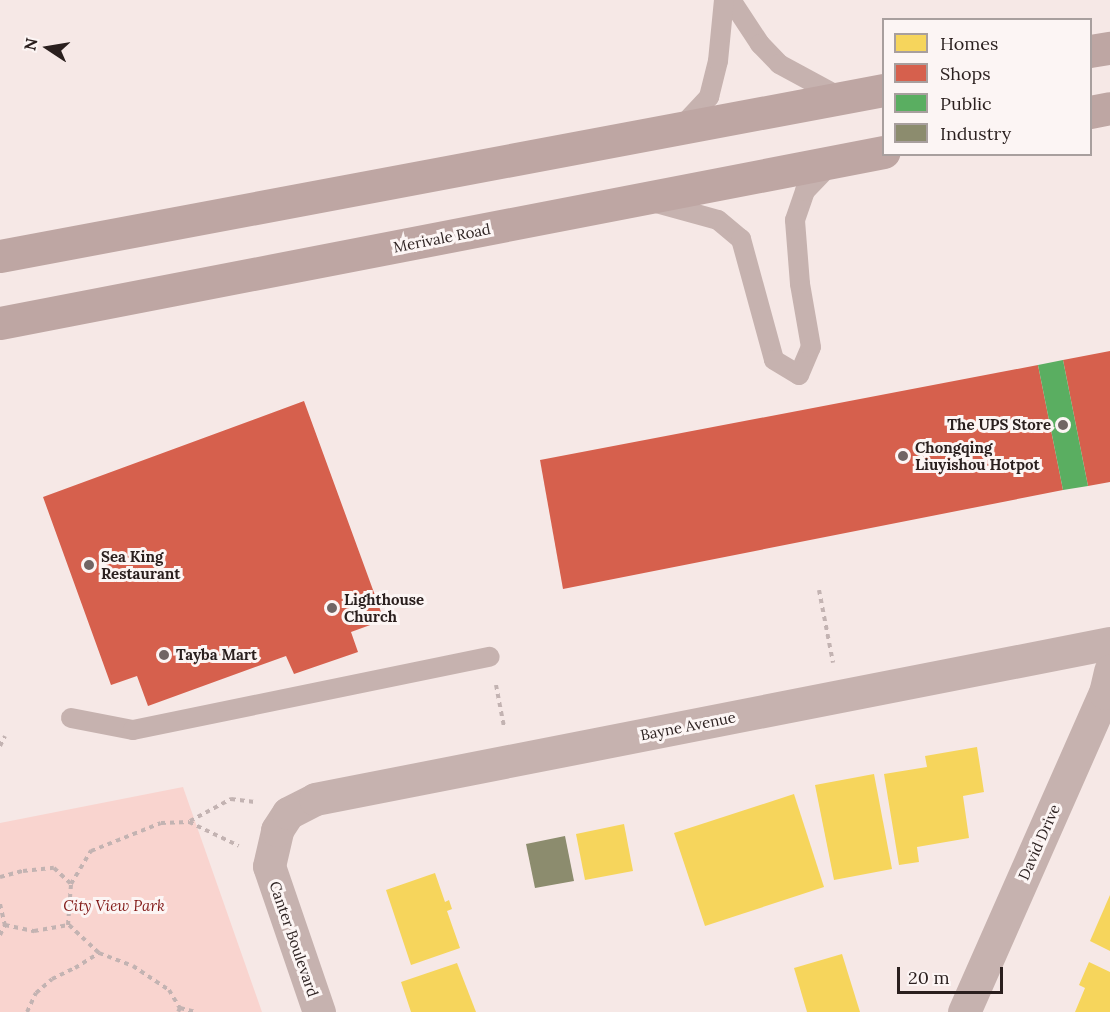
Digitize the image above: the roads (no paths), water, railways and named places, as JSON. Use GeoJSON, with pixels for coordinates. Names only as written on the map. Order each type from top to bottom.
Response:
{"type":"FeatureCollection","features":[{"type":"Feature","properties":{"kind":"main road"},"geometry":{"type":"LineString","coordinates":[[1092,51],[1110,48]]}},
{"type":"Feature","properties":{"kind":"main road"},"geometry":{"type":"LineString","coordinates":[[0,255],[882,90]]}},
{"type":"Feature","properties":{"kind":"main road"},"geometry":{"type":"LineString","coordinates":[[1092,112],[1110,108]]}},
{"type":"Feature","properties":{"kind":"main road","name":"Merivale Road"},"geometry":{"type":"LineString","coordinates":[[0,323],[882,152]]}},
{"type":"Feature","properties":{"kind":"street","name":"Bayne Avenue"},"geometry":{"type":"LineString","coordinates":[[283,821],[315,799],[1110,643]]}},
{"type":"Feature","properties":{"kind":"street","name":"David Drive"},"geometry":{"type":"LineString","coordinates":[[964,1012],[1105,693],[1110,671]]}},
{"type":"Feature","properties":{"kind":"street","name":"Canter Boulevard"},"geometry":{"type":"LineString","coordinates":[[283,821],[269,866],[319,1012]]}},
{"type":"Feature","properties":{"kind":"lane"},"geometry":{"type":"LineString","coordinates":[[680,129],[709,97],[718,61],[724,0]]}},
{"type":"Feature","properties":{"kind":"lane"},"geometry":{"type":"LineString","coordinates":[[731,0],[760,44],[779,64],[842,98]]}},
{"type":"Feature","properties":{"kind":"lane"},"geometry":{"type":"LineString","coordinates":[[642,199],[704,214],[734,231],[741,239],[774,360],[799,375],[811,347],[800,284],[795,220],[805,191],[834,162]]}},
{"type":"Feature","properties":{"kind":"lane"},"geometry":{"type":"LineString","coordinates":[[71,718],[133,730],[490,657]]}},
{"type":"Feature","properties":{"kind":"place","name":"The UPS Store"},"geometry":{"type":"Point","coordinates":[1063,425]}},
{"type":"Feature","properties":{"kind":"place","name":"Chongqing Liuyishou Hotpot"},"geometry":{"type":"Point","coordinates":[903,456]}},
{"type":"Feature","properties":{"kind":"place","name":"Sea King Restaurant"},"geometry":{"type":"Point","coordinates":[89,565]}},
{"type":"Feature","properties":{"kind":"place","name":"Lighthouse Church"},"geometry":{"type":"Point","coordinates":[332,608]}},
{"type":"Feature","properties":{"kind":"place","name":"Tayba Mart"},"geometry":{"type":"Point","coordinates":[164,655]}},
{"type":"Feature","properties":{"kind":"park label","name":"City View Park"},"geometry":{"type":"Point","coordinates":[114,906]}}]}
